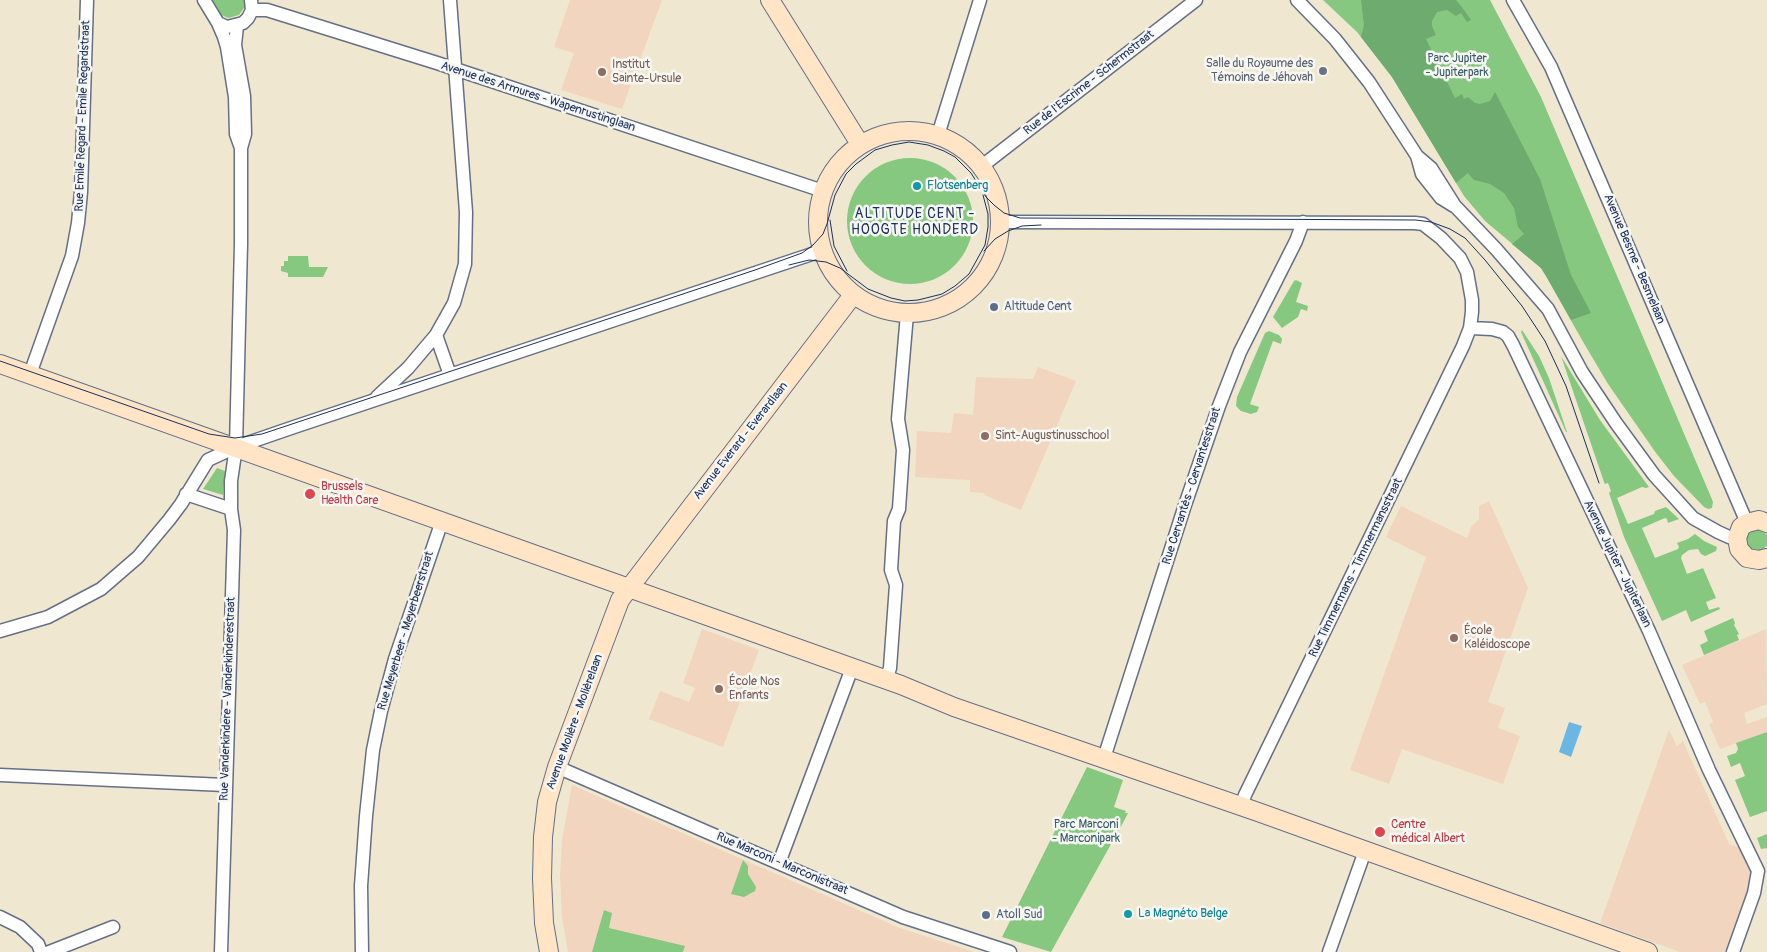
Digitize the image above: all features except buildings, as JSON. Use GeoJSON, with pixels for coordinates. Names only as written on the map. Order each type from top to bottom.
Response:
{"type":"FeatureCollection","features":[{"type":"Feature","properties":{"kind":"main road"},"geometry":{"type":"LineString","coordinates":[[770,0],[860,144]]}},
{"type":"Feature","properties":{"kind":"main road"},"geometry":{"type":"LineString","coordinates":[[897,131],[916,131],[938,135],[951,141],[972,156],[982,166],[992,185],[999,203],[1001,222],[1000,235],[991,262],[974,288],[952,304],[924,312],[907,314],[880,309],[854,295],[830,270],[821,251],[816,225],[823,191],[829,177],[840,162],[860,144],[880,135],[897,131]]}},
{"type":"Feature","properties":{"kind":"main road","name":"Avenue Everard - Everardlaan"},"geometry":{"type":"LineString","coordinates":[[629,588],[854,295]]}},
{"type":"Feature","properties":{"kind":"main road"},"geometry":{"type":"LineString","coordinates":[[0,364],[886,680],[954,707],[1104,758],[1648,952]]}},
{"type":"Feature","properties":{"kind":"main road"},"geometry":{"type":"LineString","coordinates":[[1766,562],[1747,558],[1739,549],[1737,538],[1738,532],[1747,523],[1759,520],[1767,523]]}},
{"type":"Feature","properties":{"kind":"main road","name":"Avenue Molière - Molièrelaan"},"geometry":{"type":"LineString","coordinates":[[549,952],[544,923],[542,878],[543,837],[547,802],[557,767],[620,600],[629,588]]}},
{"type":"Feature","properties":{"kind":"street","name":"Rue Emile Regard - Emile Regardstraat"},"geometry":{"type":"LineString","coordinates":[[30,374],[72,256],[78,223],[81,192],[87,0]]}},
{"type":"Feature","properties":{"kind":"street"},"geometry":{"type":"LineString","coordinates":[[204,0],[218,23],[227,47],[235,97],[236,134],[242,148]]}},
{"type":"Feature","properties":{"kind":"street"},"geometry":{"type":"LineString","coordinates":[[371,402],[387,388],[436,335],[454,303],[465,264],[466,212],[450,0]]}},
{"type":"Feature","properties":{"kind":"street"},"geometry":{"type":"LineString","coordinates":[[938,135],[980,0]]}},
{"type":"Feature","properties":{"kind":"street","name":"Rue de l'Escrime - Schermstraat"},"geometry":{"type":"LineString","coordinates":[[982,166],[1196,0]]}},
{"type":"Feature","properties":{"kind":"street"},"geometry":{"type":"LineString","coordinates":[[1297,0],[1335,40],[1369,82],[1417,156],[1431,168],[1455,206],[1509,263],[1548,309],[1582,372],[1654,475],[1693,518],[1718,532],[1737,538]]}},
{"type":"Feature","properties":{"kind":"street","name":"Avenue Besme - Besmelaan"},"geometry":{"type":"LineString","coordinates":[[1513,0],[1551,67],[1747,523]]}},
{"type":"Feature","properties":{"kind":"street"},"geometry":{"type":"LineString","coordinates":[[218,23],[227,26],[236,26],[243,23],[251,5]]}},
{"type":"Feature","properties":{"kind":"street","name":"Avenue des Armures - Wapenrustinglaan"},"geometry":{"type":"LineString","coordinates":[[251,5],[454,69],[823,191]]}},
{"type":"Feature","properties":{"kind":"street"},"geometry":{"type":"LineString","coordinates":[[236,26],[235,45],[244,96],[245,134],[242,148]]}},
{"type":"Feature","properties":{"kind":"street","name":"Rue Vanderkindere - Vanderkinderestraat"},"geometry":{"type":"LineString","coordinates":[[221,952],[234,530],[230,509],[236,447],[242,148]]}},
{"type":"Feature","properties":{"kind":"street"},"geometry":{"type":"LineString","coordinates":[[1001,222],[1423,224],[1441,238],[1460,258],[1469,279],[1472,300],[1470,328]]}},
{"type":"Feature","properties":{"kind":"street","name":"Rue Cervantès - Cervantesstraat"},"geometry":{"type":"LineString","coordinates":[[1104,758],[1185,505],[1219,406],[1240,352],[1296,241],[1302,222]]}},
{"type":"Feature","properties":{"kind":"street"},"geometry":{"type":"LineString","coordinates":[[0,630],[48,617],[101,589],[138,558],[169,520],[208,460],[236,447],[821,251]]}},
{"type":"Feature","properties":{"kind":"street"},"geometry":{"type":"LineString","coordinates":[[886,680],[890,668],[896,585],[890,570],[894,521],[899,509],[903,450],[898,419],[907,314]]}},
{"type":"Feature","properties":{"kind":"street","name":"Rue Timmermans - Timmermansstraat"},"geometry":{"type":"LineString","coordinates":[[1242,807],[1246,795],[1470,328]]}},
{"type":"Feature","properties":{"kind":"street","name":"Avenue Jupiter - Jupiterlaan"},"geometry":{"type":"LineString","coordinates":[[1470,328],[1492,329],[1503,332],[1511,340],[1649,631],[1709,770],[1758,871],[1754,893],[1733,952]]}},
{"type":"Feature","properties":{"kind":"street"},"geometry":{"type":"LineString","coordinates":[[436,335],[450,375]]}},
{"type":"Feature","properties":{"kind":"street"},"geometry":{"type":"LineString","coordinates":[[186,494],[230,509]]}},
{"type":"Feature","properties":{"kind":"street","name":"Rue Meyerbeer - Meyerbeerstraat"},"geometry":{"type":"LineString","coordinates":[[362,952],[361,886],[373,750],[395,658],[442,521]]}},
{"type":"Feature","properties":{"kind":"street"},"geometry":{"type":"LineString","coordinates":[[779,863],[852,668]]}},
{"type":"Feature","properties":{"kind":"street","name":"Rue Marconi - Marconistraat"},"geometry":{"type":"LineString","coordinates":[[557,767],[903,917],[1010,952]]}},
{"type":"Feature","properties":{"kind":"street"},"geometry":{"type":"LineString","coordinates":[[0,774],[225,785]]}},
{"type":"Feature","properties":{"kind":"street"},"geometry":{"type":"LineString","coordinates":[[1329,952],[1365,851]]}},
{"type":"Feature","properties":{"kind":"street"},"geometry":{"type":"LineString","coordinates":[[0,917],[20,927],[38,944],[41,952]]}},
{"type":"Feature","properties":{"kind":"street"},"geometry":{"type":"LineString","coordinates":[[49,952],[113,927]]}},
{"type":"Feature","properties":{"kind":"shaded area","name":"Institut Sainte-Ursule"},"geometry":{"type":"Polygon","coordinates":[[[570,0],[662,0],[622,109],[561,90],[574,53],[554,47],[570,0]]]}},
{"type":"Feature","properties":{"kind":"shaded area","name":"Sint-Augustinusschool"},"geometry":{"type":"Polygon","coordinates":[[[1038,367],[1076,381],[1021,510],[984,495],[984,493],[970,492],[970,480],[915,477],[917,431],[951,433],[954,413],[973,415],[976,377],[1033,379],[1038,367]]]}},
{"type":"Feature","properties":{"kind":"shaded area","name":"École Kaléidoscope"},"geometry":{"type":"Polygon","coordinates":[[[1489,501],[1528,588],[1488,702],[1505,708],[1498,728],[1520,736],[1503,784],[1402,749],[1389,784],[1350,770],[1426,557],[1386,537],[1401,506],[1467,538],[1471,527],[1479,519],[1479,506],[1489,501]]]}},
{"type":"Feature","properties":{"kind":"shaded area","name":"École Nos Enfants"},"geometry":{"type":"Polygon","coordinates":[[[702,629],[759,650],[723,747],[649,719],[660,691],[689,702],[695,688],[683,683],[702,629]]]}},
{"type":"Feature","properties":{"kind":"shaded area"},"geometry":{"type":"Polygon","coordinates":[[[1766,629],[1767,704],[1744,713],[1747,724],[1767,717],[1767,732],[1720,749],[1709,724],[1713,722],[1705,702],[1700,704],[1682,665],[1766,629]]]}},
{"type":"Feature","properties":{"kind":"shaded area"},"geometry":{"type":"Polygon","coordinates":[[[1669,730],[1677,746],[1683,741],[1729,844],[1742,848],[1751,871],[1751,883],[1726,952],[1680,952],[1600,923],[1669,730]]]}},
{"type":"Feature","properties":{"kind":"shaded area"},"geometry":{"type":"Polygon","coordinates":[[[572,785],[900,928],[974,952],[568,952],[562,917],[560,876],[562,840],[572,785]]]}},
{"type":"Feature","properties":{"kind":"green space"},"geometry":{"type":"Polygon","coordinates":[[[210,0],[246,0],[246,5],[239,15],[228,18],[217,13],[210,0]]]}},
{"type":"Feature","properties":{"kind":"green space","name":"Parc Jupiter - Jupiterpark"},"geometry":{"type":"Polygon","coordinates":[[[1323,0],[1490,0],[1541,97],[1711,497],[1713,502],[1712,508],[1704,507],[1674,476],[1656,453],[1608,384],[1541,268],[1485,221],[1464,196],[1392,77],[1357,32],[1323,0]]]}},
{"type":"Feature","properties":{"kind":"green space"},"geometry":{"type":"Polygon","coordinates":[[[1361,0],[1456,0],[1464,10],[1471,20],[1467,22],[1461,13],[1456,16],[1447,10],[1437,12],[1432,21],[1436,35],[1426,39],[1455,98],[1462,94],[1464,99],[1468,97],[1475,103],[1480,104],[1490,101],[1495,92],[1540,179],[1571,275],[1591,313],[1571,320],[1541,268],[1512,244],[1524,234],[1518,227],[1514,208],[1504,193],[1490,184],[1474,180],[1468,173],[1456,183],[1392,77],[1361,37],[1364,25],[1361,0]]]}},
{"type":"Feature","properties":{"kind":"green space"},"geometry":{"type":"Polygon","coordinates":[[[910,158],[934,162],[955,176],[969,197],[973,221],[969,245],[955,266],[934,280],[910,284],[886,280],[865,266],[851,245],[847,221],[851,197],[865,176],[886,162],[910,158]]]}},
{"type":"Feature","properties":{"kind":"green space"},"geometry":{"type":"Polygon","coordinates":[[[288,256],[308,256],[309,267],[328,267],[323,277],[288,277],[288,273],[281,271],[281,266],[284,266],[284,261],[288,261],[288,256]]]}},
{"type":"Feature","properties":{"kind":"green space"},"geometry":{"type":"Polygon","coordinates":[[[1296,280],[1302,283],[1296,302],[1308,306],[1307,311],[1301,309],[1298,317],[1282,328],[1273,317],[1296,280]]]}},
{"type":"Feature","properties":{"kind":"green space"},"geometry":{"type":"Polygon","coordinates":[[[1522,330],[1539,356],[1549,378],[1567,432],[1521,332],[1522,330]]]}},
{"type":"Feature","properties":{"kind":"green space"},"geometry":{"type":"Polygon","coordinates":[[[1269,331],[1279,335],[1282,339],[1281,344],[1273,341],[1250,404],[1259,407],[1257,412],[1251,414],[1241,411],[1236,406],[1237,397],[1265,333],[1269,331]]]}},
{"type":"Feature","properties":{"kind":"green space"},"geometry":{"type":"Polygon","coordinates":[[[1561,356],[1600,420],[1649,487],[1642,487],[1617,498],[1628,524],[1666,507],[1679,519],[1668,523],[1665,518],[1642,528],[1655,558],[1678,549],[1677,543],[1695,534],[1717,547],[1716,551],[1705,556],[1698,549],[1689,550],[1681,558],[1687,574],[1703,568],[1716,598],[1706,602],[1709,610],[1719,607],[1720,609],[1691,622],[1686,610],[1662,621],[1624,537],[1609,493],[1611,491],[1608,483],[1605,484],[1604,482],[1561,356]]]}},
{"type":"Feature","properties":{"kind":"green space"},"geometry":{"type":"Polygon","coordinates":[[[217,468],[225,471],[223,495],[203,489],[217,468]]]}},
{"type":"Feature","properties":{"kind":"green space"},"geometry":{"type":"Polygon","coordinates":[[[1753,529],[1761,529],[1768,536],[1768,544],[1761,551],[1753,551],[1746,544],[1746,536],[1753,529]]]}},
{"type":"Feature","properties":{"kind":"green space"},"geometry":{"type":"Polygon","coordinates":[[[1733,618],[1734,625],[1739,634],[1737,635],[1739,640],[1704,655],[1700,645],[1708,641],[1704,631],[1733,618]]]}},
{"type":"Feature","properties":{"kind":"green space"},"geometry":{"type":"Polygon","coordinates":[[[1767,732],[1767,811],[1750,817],[1735,780],[1745,776],[1740,763],[1731,767],[1727,756],[1736,753],[1738,749],[1736,743],[1767,732]]]}},
{"type":"Feature","properties":{"kind":"green space","name":"Parc Marconi - Marconipark"},"geometry":{"type":"Polygon","coordinates":[[[1087,767],[1123,780],[1114,807],[1128,813],[1125,819],[1051,952],[1002,937],[1087,767]]]}},
{"type":"Feature","properties":{"kind":"green space"},"geometry":{"type":"Polygon","coordinates":[[[1767,834],[1767,848],[1761,849],[1757,838],[1767,834]]]}},
{"type":"Feature","properties":{"kind":"green space"},"geometry":{"type":"Polygon","coordinates":[[[743,860],[748,866],[748,874],[756,887],[755,891],[744,897],[731,894],[743,860]]]}},
{"type":"Feature","properties":{"kind":"green space"},"geometry":{"type":"Polygon","coordinates":[[[604,910],[612,913],[609,928],[685,946],[683,952],[592,952],[604,910]]]}},
{"type":"Feature","properties":{"kind":"water"},"geometry":{"type":"Polygon","coordinates":[[[1569,722],[1582,726],[1571,757],[1559,752],[1569,722]]]}},
{"type":"Feature","properties":{"kind":"tram line"},"geometry":{"type":"LineString","coordinates":[[0,361],[209,434],[235,438],[262,434],[802,253],[823,234],[835,195],[846,174],[875,150],[909,142],[928,145],[955,157],[971,173],[986,197],[994,205],[1004,213],[1020,218],[1416,220],[1431,222],[1450,229],[1465,238],[1485,260],[1522,306],[1545,341],[1566,386],[1599,483]]}},
{"type":"Feature","properties":{"kind":"tram line"},"geometry":{"type":"LineString","coordinates":[[789,265],[809,260],[826,262],[840,268],[868,289],[905,301],[942,294],[969,274],[985,245],[988,214],[983,195]]}},
{"type":"Feature","properties":{"kind":"tram line"},"geometry":{"type":"LineString","coordinates":[[830,220],[834,246],[847,271]]}},
{"type":"Feature","properties":{"kind":"tram line"},"geometry":{"type":"LineString","coordinates":[[984,251],[995,239],[1008,231],[1022,226],[1041,225]]}},
{"type":"Feature","properties":{"kind":"place","name":"Salle du Royaume des Témoins de Jéhovah"},"geometry":{"type":"Point","coordinates":[1323,71]}},
{"type":"Feature","properties":{"kind":"place","name":"Institut Sainte-Ursule"},"geometry":{"type":"Point","coordinates":[602,72]}},
{"type":"Feature","properties":{"kind":"place","name":"Flotsenberg"},"geometry":{"type":"Point","coordinates":[917,186]}},
{"type":"Feature","properties":{"kind":"place","name":"Altitude Cent"},"geometry":{"type":"Point","coordinates":[994,307]}},
{"type":"Feature","properties":{"kind":"place","name":"Sint-Augustinusschool"},"geometry":{"type":"Point","coordinates":[985,436]}},
{"type":"Feature","properties":{"kind":"place","name":"Brussels Health Care"},"geometry":{"type":"Point","coordinates":[310,494]}},
{"type":"Feature","properties":{"kind":"place","name":"École Kaléidoscope"},"geometry":{"type":"Point","coordinates":[1454,638]}},
{"type":"Feature","properties":{"kind":"place","name":"École Nos Enfants"},"geometry":{"type":"Point","coordinates":[719,689]}},
{"type":"Feature","properties":{"kind":"place","name":"Centre médical Albert"},"geometry":{"type":"Point","coordinates":[1380,832]}},
{"type":"Feature","properties":{"kind":"place","name":"La Magnéto Belge"},"geometry":{"type":"Point","coordinates":[1128,914]}},
{"type":"Feature","properties":{"kind":"place","name":"Atoll Sud"},"geometry":{"type":"Point","coordinates":[986,915]}},
{"type":"Feature","properties":{"kind":"district","name":"ALTITUDE CENT - HOOGTE HONDERD"},"geometry":{"type":"Point","coordinates":[915,222]}}]}
